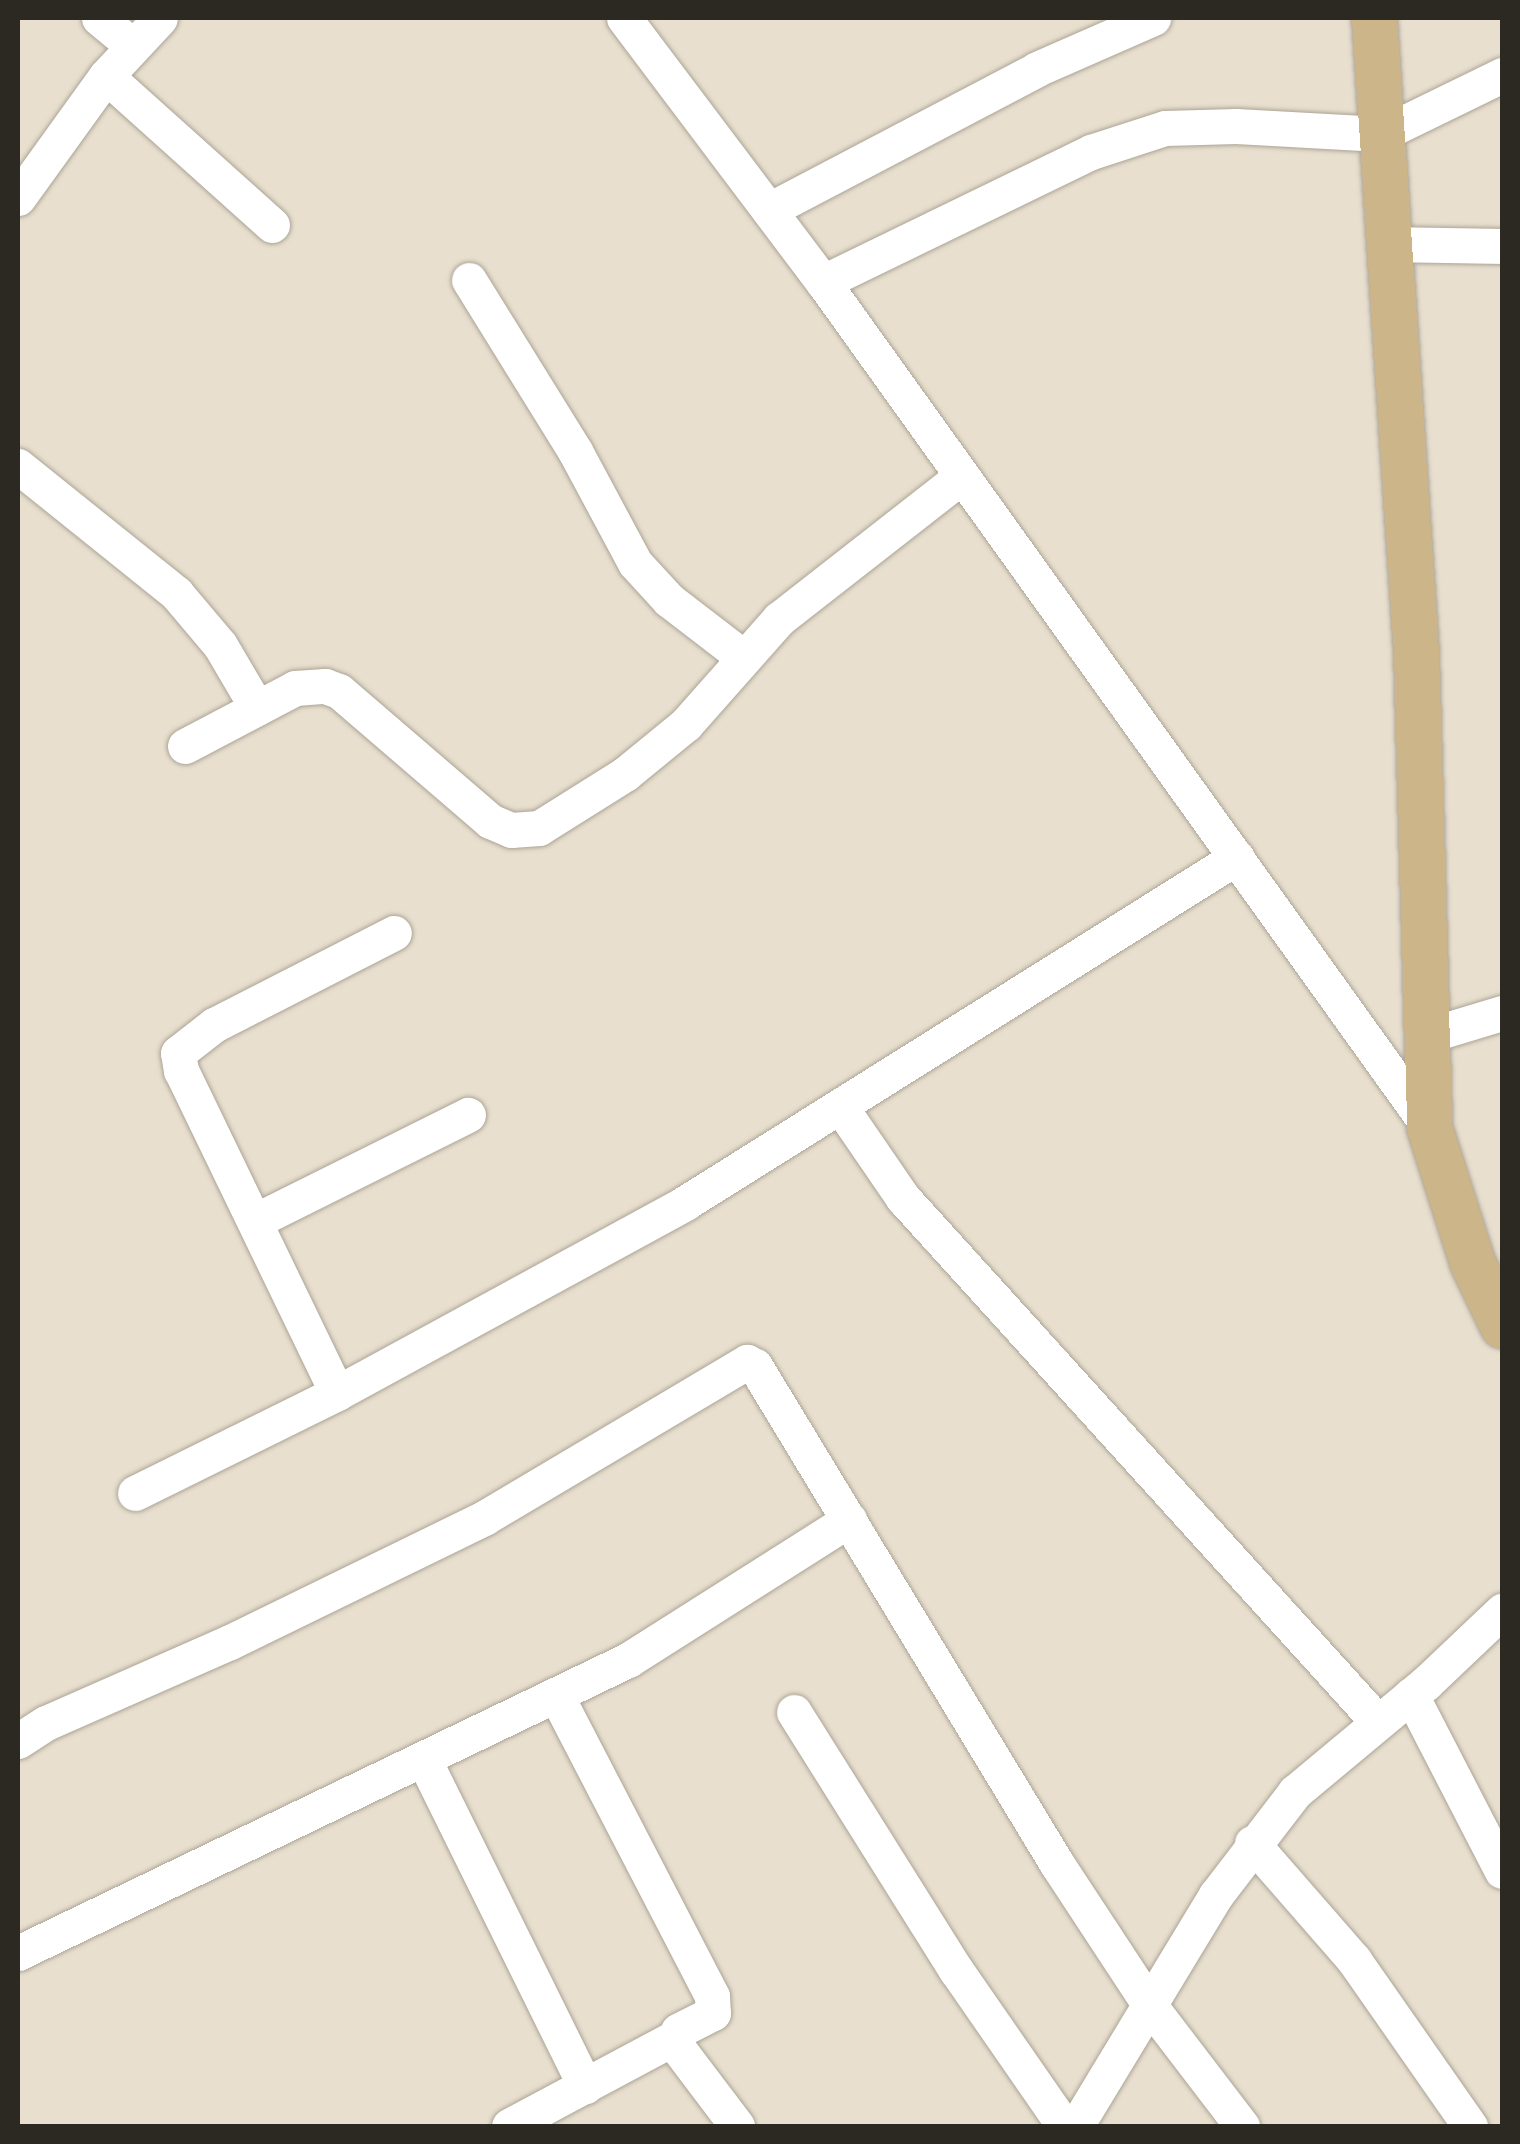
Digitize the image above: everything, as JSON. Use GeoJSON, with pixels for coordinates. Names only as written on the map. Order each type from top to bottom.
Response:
{"type":"FeatureCollection","features":[{"type":"Feature","properties":{"kind":"main road"},"geometry":{"type":"LineString","coordinates":[[1374,18],[1416,652],[1429,1127],[1472,1262],[1502,1325]]}},
{"type":"Feature","properties":{"kind":"street"},"geometry":{"type":"LineString","coordinates":[[99,18],[133,46]]}},
{"type":"Feature","properties":{"kind":"street"},"geometry":{"type":"LineString","coordinates":[[18,198],[106,76],[160,18]]}},
{"type":"Feature","properties":{"kind":"street"},"geometry":{"type":"LineString","coordinates":[[624,18],[823,282],[1429,1127]]}},
{"type":"Feature","properties":{"kind":"street"},"geometry":{"type":"LineString","coordinates":[[768,210],[1037,69],[1153,18]]}},
{"type":"Feature","properties":{"kind":"street"},"geometry":{"type":"LineString","coordinates":[[823,282],[1091,152],[1165,128],[1236,126],[1381,134],[1502,75]]}},
{"type":"Feature","properties":{"kind":"street"},"geometry":{"type":"LineString","coordinates":[[106,76],[272,225]]}},
{"type":"Feature","properties":{"kind":"street"},"geometry":{"type":"LineString","coordinates":[[1388,244],[1502,246]]}},
{"type":"Feature","properties":{"kind":"street"},"geometry":{"type":"LineString","coordinates":[[470,280],[575,451],[636,563],[669,600],[743,658]]}},
{"type":"Feature","properties":{"kind":"street"},"geometry":{"type":"LineString","coordinates":[[18,466],[176,593],[220,645],[257,708]]}},
{"type":"Feature","properties":{"kind":"street"},"geometry":{"type":"LineString","coordinates":[[185,746],[310,685],[338,691],[490,820],[511,830],[539,828],[624,774],[671,736],[743,658],[816,590],[962,476]]}},
{"type":"Feature","properties":{"kind":"street"},"geometry":{"type":"LineString","coordinates":[[135,1494],[337,1393],[684,1203],[1237,858]]}},
{"type":"Feature","properties":{"kind":"street"},"geometry":{"type":"LineString","coordinates":[[337,1393],[181,1071],[178,1053],[214,1026],[394,933]]}},
{"type":"Feature","properties":{"kind":"street"},"geometry":{"type":"LineString","coordinates":[[1426,1036],[1502,1013]]}},
{"type":"Feature","properties":{"kind":"street"},"geometry":{"type":"LineString","coordinates":[[840,1106],[903,1198],[1378,1722]]}},
{"type":"Feature","properties":{"kind":"street"},"geometry":{"type":"LineString","coordinates":[[255,1221],[468,1115]]}},
{"type":"Feature","properties":{"kind":"street"},"geometry":{"type":"LineString","coordinates":[[18,1741],[46,1723],[230,1642],[484,1518],[740,1362],[755,1366],[960,1708],[1150,2007],[1242,2126]]}},
{"type":"Feature","properties":{"kind":"street"},"geometry":{"type":"LineString","coordinates":[[18,1953],[628,1660],[849,1520]]}},
{"type":"Feature","properties":{"kind":"street"},"geometry":{"type":"LineString","coordinates":[[1076,2126],[1216,1895],[1295,1792],[1411,1695],[1502,1611]]}},
{"type":"Feature","properties":{"kind":"street"},"geometry":{"type":"LineString","coordinates":[[509,2126],[674,2038],[678,2031],[712,2012],[712,1996],[556,1695]]}},
{"type":"Feature","properties":{"kind":"street"},"geometry":{"type":"LineString","coordinates":[[1411,1695],[1502,1871]]}},
{"type":"Feature","properties":{"kind":"street"},"geometry":{"type":"LineString","coordinates":[[794,1712],[956,1970],[1064,2126]]}},
{"type":"Feature","properties":{"kind":"street"},"geometry":{"type":"LineString","coordinates":[[424,1760],[585,2086]]}},
{"type":"Feature","properties":{"kind":"street"},"geometry":{"type":"LineString","coordinates":[[1252,1844],[1354,1960],[1470,2126]]}},
{"type":"Feature","properties":{"kind":"street"},"geometry":{"type":"LineString","coordinates":[[674,2038],[736,2126]]}}]}
